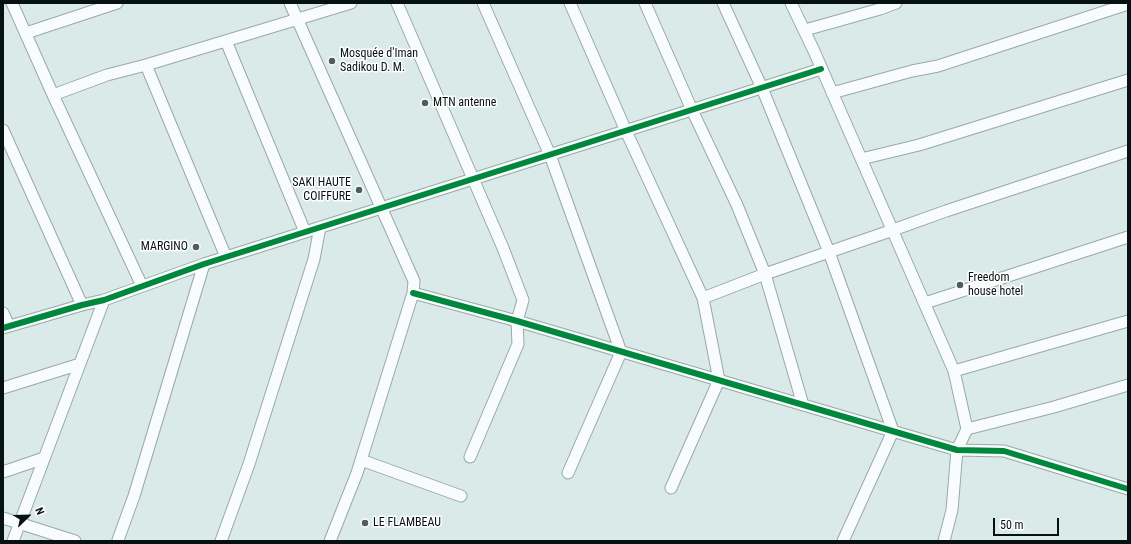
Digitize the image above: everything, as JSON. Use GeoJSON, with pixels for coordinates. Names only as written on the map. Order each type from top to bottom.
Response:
{"type":"FeatureCollection","features":[{"type":"Feature","properties":{"kind":"street"},"geometry":{"type":"LineString","coordinates":[[12,3],[142,286]]}},
{"type":"Feature","properties":{"kind":"street"},"geometry":{"type":"LineString","coordinates":[[26,33],[117,3]]}},
{"type":"Feature","properties":{"kind":"street"},"geometry":{"type":"LineString","coordinates":[[290,3],[414,281],[413,293],[361,460],[330,541]]}},
{"type":"Feature","properties":{"kind":"street"},"geometry":{"type":"LineString","coordinates":[[53,95],[107,75],[146,65],[297,18],[351,3]]}},
{"type":"Feature","properties":{"kind":"street"},"geometry":{"type":"LineString","coordinates":[[396,3],[503,248],[523,300],[517,321],[518,344],[470,457]]}},
{"type":"Feature","properties":{"kind":"street"},"geometry":{"type":"LineString","coordinates":[[483,3],[550,155],[621,352],[568,473]]}},
{"type":"Feature","properties":{"kind":"street"},"geometry":{"type":"LineString","coordinates":[[570,3],[626,131],[703,298],[719,380],[672,488]]}},
{"type":"Feature","properties":{"kind":"street"},"geometry":{"type":"LineString","coordinates":[[645,3],[736,205],[765,274],[804,405]]}},
{"type":"Feature","properties":{"kind":"street"},"geometry":{"type":"LineString","coordinates":[[723,3],[762,88],[829,252],[893,431],[843,541]]}},
{"type":"Feature","properties":{"kind":"street"},"geometry":{"type":"LineString","coordinates":[[791,3],[805,30],[954,371],[967,429],[957,450],[952,510],[944,541]]}},
{"type":"Feature","properties":{"kind":"street"},"geometry":{"type":"LineString","coordinates":[[805,30],[880,9],[896,3]]}},
{"type":"Feature","properties":{"kind":"street"},"geometry":{"type":"LineString","coordinates":[[832,93],[912,71],[938,66],[1128,4]]}},
{"type":"Feature","properties":{"kind":"street"},"geometry":{"type":"LineString","coordinates":[[226,41],[305,232]]}},
{"type":"Feature","properties":{"kind":"street"},"geometry":{"type":"LineString","coordinates":[[146,65],[226,257]]}},
{"type":"Feature","properties":{"kind":"street"},"geometry":{"type":"LineString","coordinates":[[3,313],[6,327],[104,300],[204,264],[821,69]]}},
{"type":"Feature","properties":{"kind":"street"},"geometry":{"type":"LineString","coordinates":[[861,159],[919,145],[1128,80]]}},
{"type":"Feature","properties":{"kind":"street"},"geometry":{"type":"LineString","coordinates":[[3,130],[82,305]]}},
{"type":"Feature","properties":{"kind":"street"},"geometry":{"type":"LineString","coordinates":[[703,298],[765,274],[946,211],[1128,151]]}},
{"type":"Feature","properties":{"kind":"street"},"geometry":{"type":"LineString","coordinates":[[221,541],[249,464],[314,259],[320,227]]}},
{"type":"Feature","properties":{"kind":"street"},"geometry":{"type":"LineString","coordinates":[[925,303],[1128,237]]}},
{"type":"Feature","properties":{"kind":"street"},"geometry":{"type":"LineString","coordinates":[[118,540],[134,496],[204,264]]}},
{"type":"Feature","properties":{"kind":"street"},"geometry":{"type":"LineString","coordinates":[[413,293],[517,321],[957,450],[1004,451],[1128,489]]}},
{"type":"Feature","properties":{"kind":"street"},"geometry":{"type":"LineString","coordinates":[[13,541],[104,300]]}},
{"type":"Feature","properties":{"kind":"street"},"geometry":{"type":"LineString","coordinates":[[954,371],[1128,321]]}},
{"type":"Feature","properties":{"kind":"street"},"geometry":{"type":"LineString","coordinates":[[3,388],[80,364]]}},
{"type":"Feature","properties":{"kind":"street"},"geometry":{"type":"LineString","coordinates":[[967,429],[1054,407],[1128,385]]}},
{"type":"Feature","properties":{"kind":"street"},"geometry":{"type":"LineString","coordinates":[[3,472],[44,458]]}},
{"type":"Feature","properties":{"kind":"street"},"geometry":{"type":"LineString","coordinates":[[361,460],[461,496]]}},
{"type":"Feature","properties":{"kind":"street"},"geometry":{"type":"LineString","coordinates":[[3,518],[75,541]]}},
{"type":"Feature","properties":{"kind":"cycle path"},"geometry":{"type":"LineString","coordinates":[[3,328],[104,300],[204,264],[821,69]]}},
{"type":"Feature","properties":{"kind":"cycle path"},"geometry":{"type":"LineString","coordinates":[[413,293],[517,321],[957,450],[1004,451],[1128,489]]}},
{"type":"Feature","properties":{"kind":"place","name":"Mosquée d'Iman Sadikou D. M."},"geometry":{"type":"Point","coordinates":[332,61]}},
{"type":"Feature","properties":{"kind":"place","name":"MTN antenne"},"geometry":{"type":"Point","coordinates":[425,103]}},
{"type":"Feature","properties":{"kind":"place","name":"SAKI HAUTE COIFFURE"},"geometry":{"type":"Point","coordinates":[359,190]}},
{"type":"Feature","properties":{"kind":"place","name":"MARGINO"},"geometry":{"type":"Point","coordinates":[196,247]}},
{"type":"Feature","properties":{"kind":"place","name":"Freedom house hotel"},"geometry":{"type":"Point","coordinates":[960,285]}},
{"type":"Feature","properties":{"kind":"place","name":"LE FLAMBEAU"},"geometry":{"type":"Point","coordinates":[365,523]}}]}
